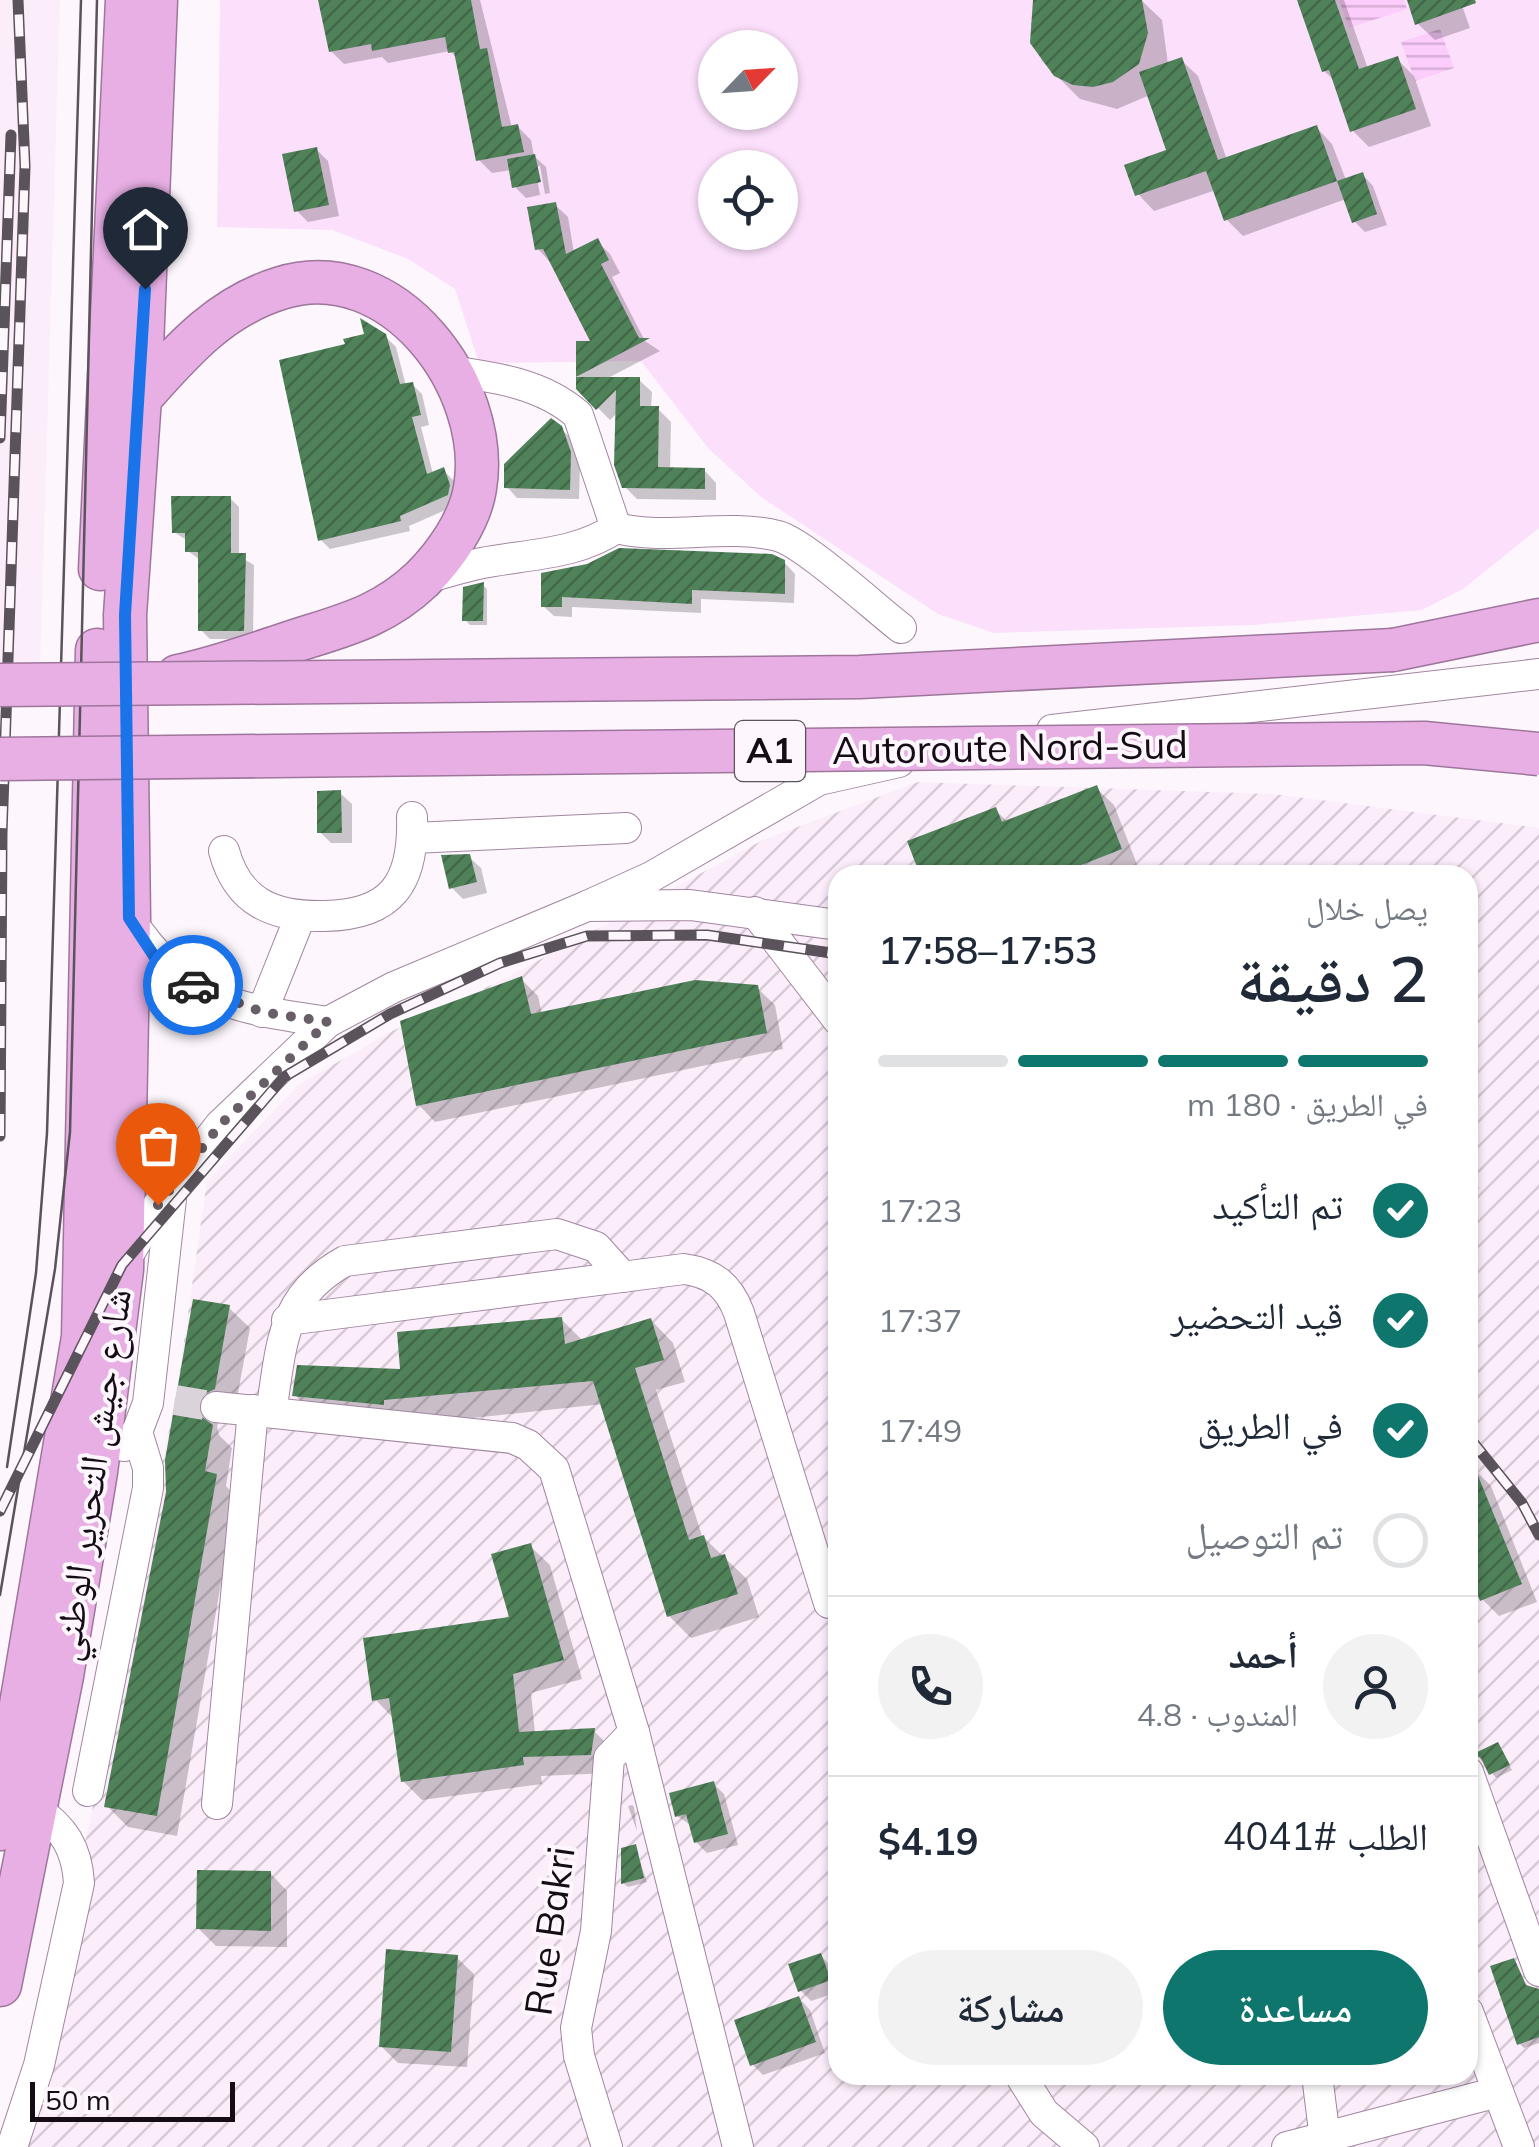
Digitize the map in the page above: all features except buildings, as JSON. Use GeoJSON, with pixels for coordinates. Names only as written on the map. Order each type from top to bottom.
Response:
{"type":"FeatureCollection","features":[{"type":"Feature","properties":{"kind":"highway","name":"شارع جيش التحرير الوطني"},"geometry":{"type":"LineString","coordinates":[[0,1984],[17,1819],[84,1337],[109,1281],[98,608],[127,0]]}},
{"type":"Feature","properties":{"kind":"highway","name":"شارع جيش التحرير الوطني"},"geometry":{"type":"LineString","coordinates":[[17,1819],[96,1472],[129,918],[125,615],[140,398],[156,0]]}},
{"type":"Feature","properties":{"kind":"highway"},"geometry":{"type":"LineString","coordinates":[[140,398],[209,324],[284,286],[323,283],[376,296],[417,327],[450,370],[474,423],[475,492],[447,550],[422,579],[354,625],[221,666],[143,684]]}},
{"type":"Feature","properties":{"kind":"highway","name":"A1"},"geometry":{"type":"LineString","coordinates":[[1393,650],[1539,620]]}},
{"type":"Feature","properties":{"kind":"highway","name":"A1"},"geometry":{"type":"LineString","coordinates":[[1393,650],[1539,639]]}},
{"type":"Feature","properties":{"kind":"highway","name":"Autoroute Nord-Sud"},"geometry":{"type":"LineString","coordinates":[[0,685],[860,677],[1393,650]]}},
{"type":"Feature","properties":{"kind":"highway","name":"Autoroute Nord-Sud"},"geometry":{"type":"LineString","coordinates":[[0,759],[1424,743],[1539,754]]}},
{"type":"Feature","properties":{"kind":"street"},"geometry":{"type":"LineString","coordinates":[[450,370],[504,379],[565,404],[578,415],[616,528]]}},
{"type":"Feature","properties":{"kind":"street"},"geometry":{"type":"LineString","coordinates":[[422,579],[483,563],[552,553],[600,538],[616,528],[647,536],[754,532],[783,537],[901,628]]}},
{"type":"Feature","properties":{"kind":"street"},"geometry":{"type":"LineString","coordinates":[[109,1281],[172,1185],[220,1125],[328,1022],[394,986],[651,877],[820,780],[1033,732],[1539,674]]}},
{"type":"Feature","properties":{"kind":"street"},"geometry":{"type":"LineString","coordinates":[[224,851],[238,884],[250,898],[282,916],[360,914],[378,907],[403,880],[412,827],[626,828]]}},
{"type":"Feature","properties":{"kind":"street"},"geometry":{"type":"LineString","coordinates":[[587,906],[690,905],[828,923]]}},
{"type":"Feature","properties":{"kind":"street"},"geometry":{"type":"LineString","coordinates":[[756,912],[828,1007]]}},
{"type":"Feature","properties":{"kind":"street"},"geometry":{"type":"LineString","coordinates":[[262,1012],[300,916]]}},
{"type":"Feature","properties":{"kind":"street"},"geometry":{"type":"LineString","coordinates":[[129,918],[156,959],[206,992],[262,1012],[328,1022]]}},
{"type":"Feature","properties":{"kind":"street"},"geometry":{"type":"LineString","coordinates":[[96,1472],[136,1432],[162,1398],[172,1185]]}},
{"type":"Feature","properties":{"kind":"street"},"geometry":{"type":"LineString","coordinates":[[217,1804],[262,1411],[287,1320],[300,1295],[320,1275],[345,1260],[557,1234],[596,1247],[622,1278]]}},
{"type":"Feature","properties":{"kind":"street"},"geometry":{"type":"LineString","coordinates":[[287,1320],[622,1278],[699,1271],[713,1277],[734,1299],[828,1603]]}},
{"type":"Feature","properties":{"kind":"street"},"geometry":{"type":"LineString","coordinates":[[216,1406],[512,1438],[542,1456],[562,1485],[634,1732],[738,2147]]}},
{"type":"Feature","properties":{"kind":"street"},"geometry":{"type":"LineString","coordinates":[[88,1791],[148,1488],[144,1450],[136,1432]]}},
{"type":"Feature","properties":{"kind":"street","name":"Rue Bakri"},"geometry":{"type":"LineString","coordinates":[[607,2147],[579,2056],[576,2028],[596,1931],[609,1758],[634,1732]]}},
{"type":"Feature","properties":{"kind":"street"},"geometry":{"type":"LineString","coordinates":[[1478,1800],[1539,1971]]}},
{"type":"Feature","properties":{"kind":"street"},"geometry":{"type":"LineString","coordinates":[[12,2147],[39,2065],[78,1883],[78,1864],[63,1832],[17,1819]]}},
{"type":"Feature","properties":{"kind":"street"},"geometry":{"type":"LineString","coordinates":[[1478,2039],[1520,2147]]}},
{"type":"Feature","properties":{"kind":"street"},"geometry":{"type":"LineString","coordinates":[[1026,2085],[1044,2113],[1084,2147]]}},
{"type":"Feature","properties":{"kind":"street"},"geometry":{"type":"LineString","coordinates":[[1319,2085],[1325,2144]]}},
{"type":"Feature","properties":{"kind":"street"},"geometry":{"type":"LineString","coordinates":[[1288,2147],[1325,2144],[1498,2092]]}},
{"type":"Feature","properties":{"kind":"shaded area"},"geometry":{"type":"Polygon","coordinates":[[[0,0],[60,0],[39,705],[0,704],[0,0]]]}},
{"type":"Feature","properties":{"kind":"shaded area"},"geometry":{"type":"Polygon","coordinates":[[[220,0],[1539,0],[1539,528],[1463,589],[1422,610],[1253,625],[994,633],[938,614],[761,497],[708,448],[641,361],[479,363],[455,289],[408,259],[332,230],[217,227],[220,0]]]}},
{"type":"Feature","properties":{"kind":"shaded area"},"geometry":{"type":"Polygon","coordinates":[[[1339,0],[1404,0],[1407,9],[1349,28],[1339,0]]]}},
{"type":"Feature","properties":{"kind":"shaded area"},"geometry":{"type":"Polygon","coordinates":[[[1440,29],[1454,68],[1415,81],[1401,42],[1440,29]]]}},
{"type":"Feature","properties":{"kind":"shaded area"},"geometry":{"type":"Polygon","coordinates":[[[918,782],[1273,794],[1539,828],[1539,2147],[6,2147],[88,1830],[177,1390],[207,1181],[298,1085],[388,1033],[500,981],[763,840],[918,782]]]}},
{"type":"Feature","properties":{"kind":"tunnel"},"geometry":{"type":"LineString","coordinates":[[175,1400],[216,1407]]}},
{"type":"Feature","properties":{"kind":"tram line"},"geometry":{"type":"LineString","coordinates":[[7,1467],[36,1273],[47,1133],[81,0]]}},
{"type":"Feature","properties":{"kind":"tram line"},"geometry":{"type":"LineString","coordinates":[[0,1595],[55,1269],[70,1132],[97,0]]}},
{"type":"Feature","properties":{"kind":"railway"},"geometry":{"type":"LineString","coordinates":[[0,1136],[2,833],[25,166],[18,0]]}},
{"type":"Feature","properties":{"kind":"railway"},"geometry":{"type":"LineString","coordinates":[[0,438],[11,135]]}},
{"type":"Feature","properties":{"kind":"railway"},"geometry":{"type":"LineString","coordinates":[[0,1511],[122,1265],[284,1077],[390,1014],[500,963],[587,936],[707,935],[828,953]]}},
{"type":"Feature","properties":{"kind":"railway"},"geometry":{"type":"LineString","coordinates":[[1478,1448],[1522,1503],[1539,1535]]}},
{"type":"Feature","properties":{"kind":"way so far"},"geometry":{"type":"LineString","coordinates":[[158,1205],[220,1125],[328,1022],[262,1012],[233,1004],[193,985]]}},
{"type":"Feature","properties":{"kind":"route"},"geometry":{"type":"LineString","coordinates":[[145,289],[125,615],[129,918],[156,959],[193,985]]}}]}
